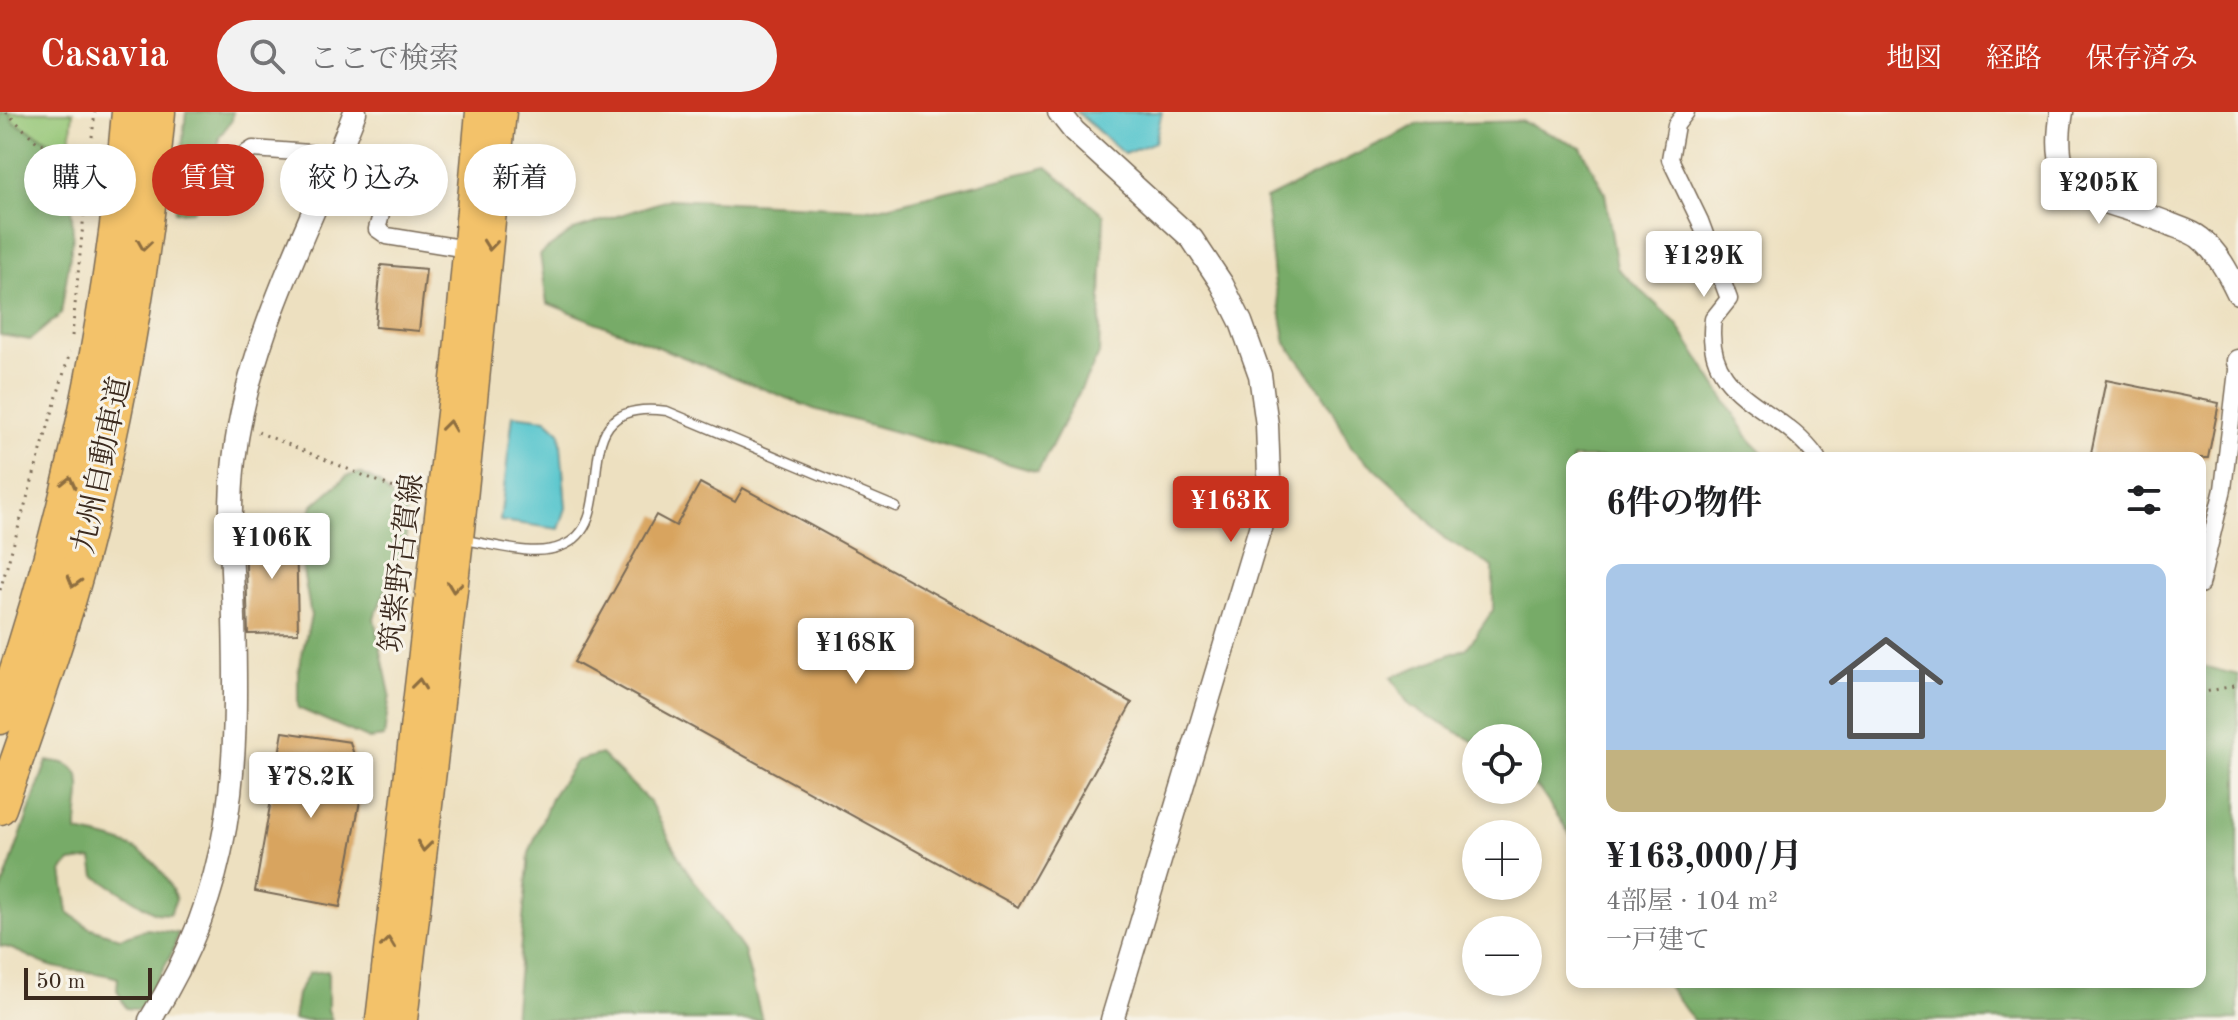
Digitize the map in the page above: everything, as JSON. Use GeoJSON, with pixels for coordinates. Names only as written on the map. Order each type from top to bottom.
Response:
{"type":"FeatureCollection","features":[{"type":"Feature","properties":{"kind":"highway","name":"九州自動車道"},"geometry":{"type":"LineString","coordinates":[[0,718],[47,573],[88,396],[114,240],[128,112]]}},
{"type":"Feature","properties":{"kind":"highway","name":"九州自動車道"},"geometry":{"type":"LineString","coordinates":[[0,808],[56,647],[105,457],[144,250],[159,112]]}},
{"type":"Feature","properties":{"kind":"main road","name":"筑紫野古賀線"},"geometry":{"type":"LineString","coordinates":[[379,1020],[441,497],[479,112]]}},
{"type":"Feature","properties":{"kind":"main road","name":"筑紫野古賀線"},"geometry":{"type":"LineString","coordinates":[[404,1020],[460,539],[503,112]]}},
{"type":"Feature","properties":{"kind":"street"},"geometry":{"type":"LineString","coordinates":[[343,144],[355,112]]}},
{"type":"Feature","properties":{"kind":"street"},"geometry":{"type":"LineString","coordinates":[[1059,112],[1074,131],[1192,239],[1222,284],[1241,322],[1260,375],[1267,425],[1269,478],[1260,528],[1112,1020]]}},
{"type":"Feature","properties":{"kind":"street"},"geometry":{"type":"LineString","coordinates":[[1686,112],[1676,125],[1670,159],[1726,284],[1729,299],[1713,319],[1711,331],[1717,365],[1727,384],[1796,433],[1812,452]]}},
{"type":"Feature","properties":{"kind":"street"},"geometry":{"type":"LineString","coordinates":[[2062,112],[2057,141],[2065,177],[2097,202],[2141,211],[2199,237],[2227,271],[2238,293]]}},
{"type":"Feature","properties":{"kind":"street"},"geometry":{"type":"LineString","coordinates":[[150,1020],[200,928],[229,816],[234,778],[234,712],[229,524],[240,425],[261,343],[312,216]]}},
{"type":"Feature","properties":{"kind":"street"},"geometry":{"type":"LineString","coordinates":[[380,216],[377,229],[387,236],[467,249]]}},
{"type":"Feature","properties":{"kind":"street"},"geometry":{"type":"LineString","coordinates":[[2206,560],[2223,489],[2238,362]]}},
{"type":"Feature","properties":{"kind":"lane"},"geometry":{"type":"LineString","coordinates":[[460,539],[528,550],[566,546],[582,530],[592,509],[598,447],[607,428],[626,413],[647,408],[667,411],[896,507]]}},
{"type":"Feature","properties":{"kind":"path"},"geometry":{"type":"LineString","coordinates":[[6,112],[42,144]]}},
{"type":"Feature","properties":{"kind":"path"},"geometry":{"type":"LineString","coordinates":[[95,112],[96,144]]}},
{"type":"Feature","properties":{"kind":"path"},"geometry":{"type":"LineString","coordinates":[[0,590],[71,347],[89,216]]}},
{"type":"Feature","properties":{"kind":"path"},"geometry":{"type":"LineString","coordinates":[[240,425],[399,490],[441,497]]}},
{"type":"Feature","properties":{"kind":"path"},"geometry":{"type":"LineString","coordinates":[[2206,692],[2238,685]]}},
{"type":"Feature","properties":{"kind":"green space"},"geometry":{"type":"Polygon","coordinates":[[[0,112],[9,112],[13,122],[55,144],[24,144],[24,216],[72,216],[73,236],[61,314],[30,340],[0,335],[0,112]]]}},
{"type":"Feature","properties":{"kind":"green space"},"geometry":{"type":"Polygon","coordinates":[[[9,112],[73,112],[70,144],[55,144],[12,122],[9,112]]]}},
{"type":"Feature","properties":{"kind":"green space"},"geometry":{"type":"Polygon","coordinates":[[[186,112],[233,112],[232,120],[219,137],[219,144],[182,144],[186,112]]]}},
{"type":"Feature","properties":{"kind":"green space"},"geometry":{"type":"Polygon","coordinates":[[[1521,121],[1581,147],[1605,193],[1617,268],[1676,323],[1751,441],[1762,452],[1566,452],[1566,828],[1542,793],[1542,724],[1462,724],[1462,735],[1409,705],[1391,677],[1467,648],[1493,610],[1493,567],[1444,538],[1410,500],[1352,448],[1323,393],[1286,343],[1274,278],[1266,199],[1418,124],[1521,121]]]}},
{"type":"Feature","properties":{"kind":"green space"},"geometry":{"type":"Polygon","coordinates":[[[1047,167],[1104,215],[1099,354],[1038,472],[814,409],[547,303],[540,254],[574,230],[670,199],[875,209],[1047,167]]]}},
{"type":"Feature","properties":{"kind":"green space"},"geometry":{"type":"Polygon","coordinates":[[[360,473],[378,482],[406,512],[406,541],[374,618],[390,694],[384,737],[369,739],[298,708],[298,671],[311,616],[303,570],[304,538],[312,506],[347,476],[360,473]]]}},
{"type":"Feature","properties":{"kind":"green space"},"geometry":{"type":"Polygon","coordinates":[[[2206,667],[2238,675],[2238,1020],[1693,1020],[1669,988],[2206,988],[2206,667]]]}},
{"type":"Feature","properties":{"kind":"green space"},"geometry":{"type":"Polygon","coordinates":[[[601,754],[650,802],[682,863],[744,951],[762,1020],[514,1020],[529,853],[552,796],[576,761],[601,754]]]}},
{"type":"Feature","properties":{"kind":"green space"},"geometry":{"type":"Polygon","coordinates":[[[47,761],[63,763],[78,775],[77,832],[125,844],[149,858],[159,868],[176,899],[170,914],[155,913],[95,876],[92,859],[70,862],[62,871],[68,912],[88,927],[120,938],[147,929],[178,933],[173,951],[141,1010],[126,1008],[117,990],[118,978],[54,967],[0,946],[0,894],[47,761]]]}},
{"type":"Feature","properties":{"kind":"green space"},"geometry":{"type":"Polygon","coordinates":[[[328,971],[328,1010],[332,1020],[293,1020],[297,994],[309,973],[328,971]]]}},
{"type":"Feature","properties":{"kind":"water"},"geometry":{"type":"Polygon","coordinates":[[[1077,112],[1162,112],[1155,142],[1124,154],[1077,112]]]}},
{"type":"Feature","properties":{"kind":"water"},"geometry":{"type":"Polygon","coordinates":[[[513,415],[546,419],[560,432],[566,508],[559,529],[500,521],[513,415]]]}},
{"type":"Feature","properties":{"kind":"building"},"geometry":{"type":"Polygon","coordinates":[[[381,265],[426,269],[419,331],[375,327],[381,265]]]}},
{"type":"Feature","properties":{"kind":"building"},"geometry":{"type":"Polygon","coordinates":[[[2106,380],[2219,403],[2208,458],[2206,452],[2091,452],[2106,380]]]}},
{"type":"Feature","properties":{"kind":"building"},"geometry":{"type":"Polygon","coordinates":[[[700,483],[735,502],[743,488],[1132,703],[1018,907],[574,662],[656,515],[676,526],[700,483]]]}},
{"type":"Feature","properties":{"kind":"building"},"geometry":{"type":"Polygon","coordinates":[[[296,529],[298,633],[248,634],[245,530],[296,529]]]}},
{"type":"Feature","properties":{"kind":"building"},"geometry":{"type":"Polygon","coordinates":[[[283,732],[350,742],[363,785],[340,907],[255,891],[283,732]]]}}]}
